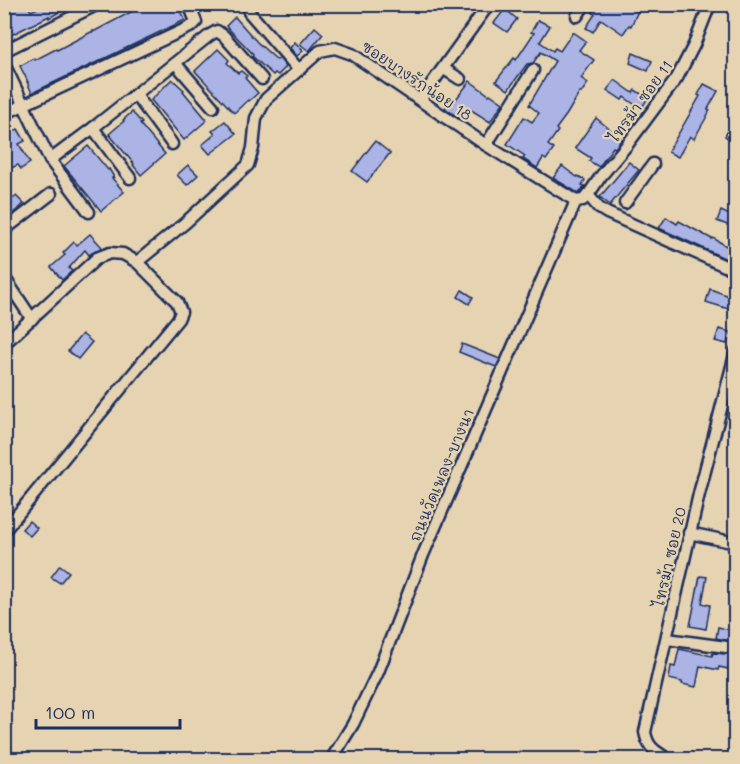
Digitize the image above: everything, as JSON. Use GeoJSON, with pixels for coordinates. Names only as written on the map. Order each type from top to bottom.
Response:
{"type":"FeatureCollection","features":[{"type":"Feature","properties":{"kind":"street"},"geometry":{"type":"LineString","coordinates":[[4,51],[98,4]]}},
{"type":"Feature","properties":{"kind":"street"},"geometry":{"type":"LineString","coordinates":[[4,114],[192,26],[196,22],[189,4]]}},
{"type":"Feature","properties":{"kind":"street"},"geometry":{"type":"LineString","coordinates":[[420,100],[489,4]]}},
{"type":"Feature","properties":{"kind":"street"},"geometry":{"type":"LineString","coordinates":[[577,16],[585,4]]}},
{"type":"Feature","properties":{"kind":"street","name":"ไทรม้า ซอย 11"},"geometry":{"type":"LineString","coordinates":[[576,201],[583,200],[588,195],[677,78],[694,45],[710,4]]}},
{"type":"Feature","properties":{"kind":"street"},"geometry":{"type":"LineString","coordinates":[[249,12],[299,70]]}},
{"type":"Feature","properties":{"kind":"street"},"geometry":{"type":"LineString","coordinates":[[50,160],[176,64],[210,35],[217,32],[224,36],[262,80]]}},
{"type":"Feature","properties":{"kind":"street","name":"ซอยบางรักน้อย 18"},"geometry":{"type":"LineString","coordinates":[[137,262],[185,223],[248,165],[253,148],[256,118],[266,99],[320,51],[335,48],[352,54],[486,145],[576,201]]}},
{"type":"Feature","properties":{"kind":"street"},"geometry":{"type":"LineString","coordinates":[[4,64],[50,160],[88,212]]}},
{"type":"Feature","properties":{"kind":"street"},"geometry":{"type":"LineString","coordinates":[[176,64],[213,106]]}},
{"type":"Feature","properties":{"kind":"street"},"geometry":{"type":"LineString","coordinates":[[444,69],[460,79]]}},
{"type":"Feature","properties":{"kind":"street"},"geometry":{"type":"LineString","coordinates":[[486,145],[532,70]]}},
{"type":"Feature","properties":{"kind":"street"},"geometry":{"type":"LineString","coordinates":[[136,95],[172,144]]}},
{"type":"Feature","properties":{"kind":"street"},"geometry":{"type":"LineString","coordinates":[[93,128],[130,178]]}},
{"type":"Feature","properties":{"kind":"street"},"geometry":{"type":"LineString","coordinates":[[625,203],[653,164]]}},
{"type":"Feature","properties":{"kind":"street"},"geometry":{"type":"LineString","coordinates":[[4,230],[51,194]]}},
{"type":"Feature","properties":{"kind":"street"},"geometry":{"type":"LineString","coordinates":[[588,195],[599,208],[607,213],[735,271]]}},
{"type":"Feature","properties":{"kind":"street","name":"ถนนวัดเพลง-บางนา"},"geometry":{"type":"LineString","coordinates":[[331,759],[353,724],[378,672],[423,555],[576,201]]}},
{"type":"Feature","properties":{"kind":"street"},"geometry":{"type":"LineString","coordinates":[[4,344],[97,258],[110,253],[123,254],[137,262],[177,302],[181,312],[4,531]]}},
{"type":"Feature","properties":{"kind":"street"},"geometry":{"type":"LineString","coordinates":[[4,277],[32,319]]}},
{"type":"Feature","properties":{"kind":"street","name":"ไทรม้า ซอย 20"},"geometry":{"type":"LineString","coordinates":[[669,759],[652,749],[646,741],[645,732],[689,533],[735,351]]}},
{"type":"Feature","properties":{"kind":"street"},"geometry":{"type":"LineString","coordinates":[[689,533],[735,543]]}},
{"type":"Feature","properties":{"kind":"street"},"geometry":{"type":"LineString","coordinates":[[667,639],[726,647]]}},
{"type":"Feature","properties":{"kind":"building"},"geometry":{"type":"Polygon","coordinates":[[[4,4],[27,4],[31,11],[46,4],[73,4],[7,37],[4,33],[4,4]]]}},
{"type":"Feature","properties":{"kind":"building"},"geometry":{"type":"Polygon","coordinates":[[[146,4],[177,4],[185,20],[32,93],[20,66],[57,50],[146,4]]]}},
{"type":"Feature","properties":{"kind":"building"},"geometry":{"type":"Polygon","coordinates":[[[597,4],[626,4],[638,11],[631,26],[629,25],[623,34],[601,19],[593,32],[586,28],[595,14],[592,12],[597,4]]]}},
{"type":"Feature","properties":{"kind":"building"},"geometry":{"type":"Polygon","coordinates":[[[505,9],[517,19],[507,32],[494,23],[505,9]]]}},
{"type":"Feature","properties":{"kind":"building"},"geometry":{"type":"Polygon","coordinates":[[[235,17],[257,42],[277,60],[279,58],[286,67],[278,75],[275,73],[273,75],[252,56],[253,54],[226,26],[235,17]]]}},
{"type":"Feature","properties":{"kind":"building"},"geometry":{"type":"Polygon","coordinates":[[[538,20],[550,26],[540,42],[553,51],[555,48],[560,51],[573,32],[586,41],[579,50],[594,60],[581,78],[588,83],[556,129],[558,131],[548,145],[554,149],[546,160],[543,158],[537,168],[523,159],[525,156],[507,144],[524,117],[532,122],[539,113],[529,105],[555,61],[541,52],[533,63],[527,64],[508,90],[496,81],[514,58],[516,60],[534,33],[531,32],[538,20]]]}},
{"type":"Feature","properties":{"kind":"building"},"geometry":{"type":"Polygon","coordinates":[[[315,27],[323,34],[309,51],[300,44],[315,27]]]}},
{"type":"Feature","properties":{"kind":"building"},"geometry":{"type":"Polygon","coordinates":[[[295,42],[303,51],[297,56],[290,48],[295,42]]]}},
{"type":"Feature","properties":{"kind":"building"},"geometry":{"type":"Polygon","coordinates":[[[218,49],[229,60],[227,63],[238,73],[241,71],[247,76],[245,78],[258,93],[234,113],[195,71],[218,49]]]}},
{"type":"Feature","properties":{"kind":"building"},"geometry":{"type":"Polygon","coordinates":[[[633,53],[652,61],[648,71],[630,63],[633,53]]]}},
{"type":"Feature","properties":{"kind":"building"},"geometry":{"type":"Polygon","coordinates":[[[172,79],[184,90],[207,120],[184,140],[151,100],[172,79]]]}},
{"type":"Feature","properties":{"kind":"building"},"geometry":{"type":"Polygon","coordinates":[[[615,80],[633,93],[635,90],[648,98],[641,109],[624,97],[622,100],[607,90],[615,80]]]}},
{"type":"Feature","properties":{"kind":"building"},"geometry":{"type":"Polygon","coordinates":[[[470,81],[503,103],[490,122],[470,109],[462,120],[445,108],[450,101],[453,103],[470,81]]]}},
{"type":"Feature","properties":{"kind":"building"},"geometry":{"type":"Polygon","coordinates":[[[704,84],[718,91],[694,139],[690,136],[678,157],[668,152],[700,96],[698,95],[704,84]]]}},
{"type":"Feature","properties":{"kind":"building"},"geometry":{"type":"Polygon","coordinates":[[[132,112],[165,154],[141,175],[109,134],[132,112]]]}},
{"type":"Feature","properties":{"kind":"building"},"geometry":{"type":"Polygon","coordinates":[[[596,118],[622,139],[615,148],[613,147],[599,167],[589,161],[591,158],[575,148],[596,118]]]}},
{"type":"Feature","properties":{"kind":"building"},"geometry":{"type":"Polygon","coordinates":[[[735,119],[735,143],[725,136],[735,119]]]}},
{"type":"Feature","properties":{"kind":"building"},"geometry":{"type":"Polygon","coordinates":[[[225,121],[236,134],[210,154],[202,145],[215,134],[212,131],[225,121]]]}},
{"type":"Feature","properties":{"kind":"building"},"geometry":{"type":"Polygon","coordinates":[[[18,129],[25,141],[19,144],[30,163],[21,169],[18,165],[4,171],[4,155],[11,152],[4,136],[18,129]]]}},
{"type":"Feature","properties":{"kind":"building"},"geometry":{"type":"Polygon","coordinates":[[[375,141],[390,153],[367,182],[352,171],[375,141]]]}},
{"type":"Feature","properties":{"kind":"building"},"geometry":{"type":"Polygon","coordinates":[[[88,146],[109,169],[114,177],[112,178],[124,192],[101,211],[64,166],[88,146]]]}},
{"type":"Feature","properties":{"kind":"building"},"geometry":{"type":"Polygon","coordinates":[[[629,162],[639,170],[610,205],[600,197],[629,162]]]}},
{"type":"Feature","properties":{"kind":"building"},"geometry":{"type":"Polygon","coordinates":[[[188,165],[198,175],[187,185],[177,175],[188,165]]]}},
{"type":"Feature","properties":{"kind":"building"},"geometry":{"type":"Polygon","coordinates":[[[562,166],[585,180],[582,185],[585,186],[579,193],[553,178],[562,166]]]}},
{"type":"Feature","properties":{"kind":"building"},"geometry":{"type":"Polygon","coordinates":[[[4,189],[24,204],[12,214],[4,207],[4,189]]]}},
{"type":"Feature","properties":{"kind":"building"},"geometry":{"type":"Polygon","coordinates":[[[721,211],[734,217],[730,226],[717,221],[721,211]]]}},
{"type":"Feature","properties":{"kind":"building"},"geometry":{"type":"Polygon","coordinates":[[[666,217],[677,224],[679,221],[735,251],[735,263],[659,228],[666,217]]]}},
{"type":"Feature","properties":{"kind":"building"},"geometry":{"type":"Polygon","coordinates":[[[90,234],[102,247],[89,255],[85,250],[69,268],[72,271],[62,280],[51,267],[65,255],[63,253],[74,242],[77,245],[90,234]]]}},
{"type":"Feature","properties":{"kind":"building"},"geometry":{"type":"Polygon","coordinates":[[[710,289],[735,298],[735,311],[706,302],[710,289]]]}},
{"type":"Feature","properties":{"kind":"building"},"geometry":{"type":"Polygon","coordinates":[[[462,290],[473,297],[469,304],[458,297],[462,290]]]}},
{"type":"Feature","properties":{"kind":"building"},"geometry":{"type":"Polygon","coordinates":[[[719,329],[730,332],[727,344],[715,341],[719,329]]]}},
{"type":"Feature","properties":{"kind":"building"},"geometry":{"type":"Polygon","coordinates":[[[82,334],[92,342],[78,359],[68,351],[82,334]]]}},
{"type":"Feature","properties":{"kind":"building"},"geometry":{"type":"Polygon","coordinates":[[[462,344],[500,359],[496,367],[459,352],[462,344]]]}},
{"type":"Feature","properties":{"kind":"building"},"geometry":{"type":"Polygon","coordinates":[[[29,521],[37,528],[30,536],[22,529],[29,521]]]}},
{"type":"Feature","properties":{"kind":"building"},"geometry":{"type":"Polygon","coordinates":[[[60,565],[69,572],[60,583],[51,577],[60,565]]]}},
{"type":"Feature","properties":{"kind":"building"},"geometry":{"type":"Polygon","coordinates":[[[700,576],[707,577],[702,603],[710,605],[706,629],[690,626],[700,576]]]}},
{"type":"Feature","properties":{"kind":"building"},"geometry":{"type":"Polygon","coordinates":[[[718,627],[735,631],[735,647],[730,641],[716,638],[718,627]]]}},
{"type":"Feature","properties":{"kind":"building"},"geometry":{"type":"Polygon","coordinates":[[[679,649],[712,656],[713,653],[731,653],[728,669],[719,667],[718,670],[700,666],[696,687],[669,679],[671,666],[675,667],[679,649]]]}}]}
